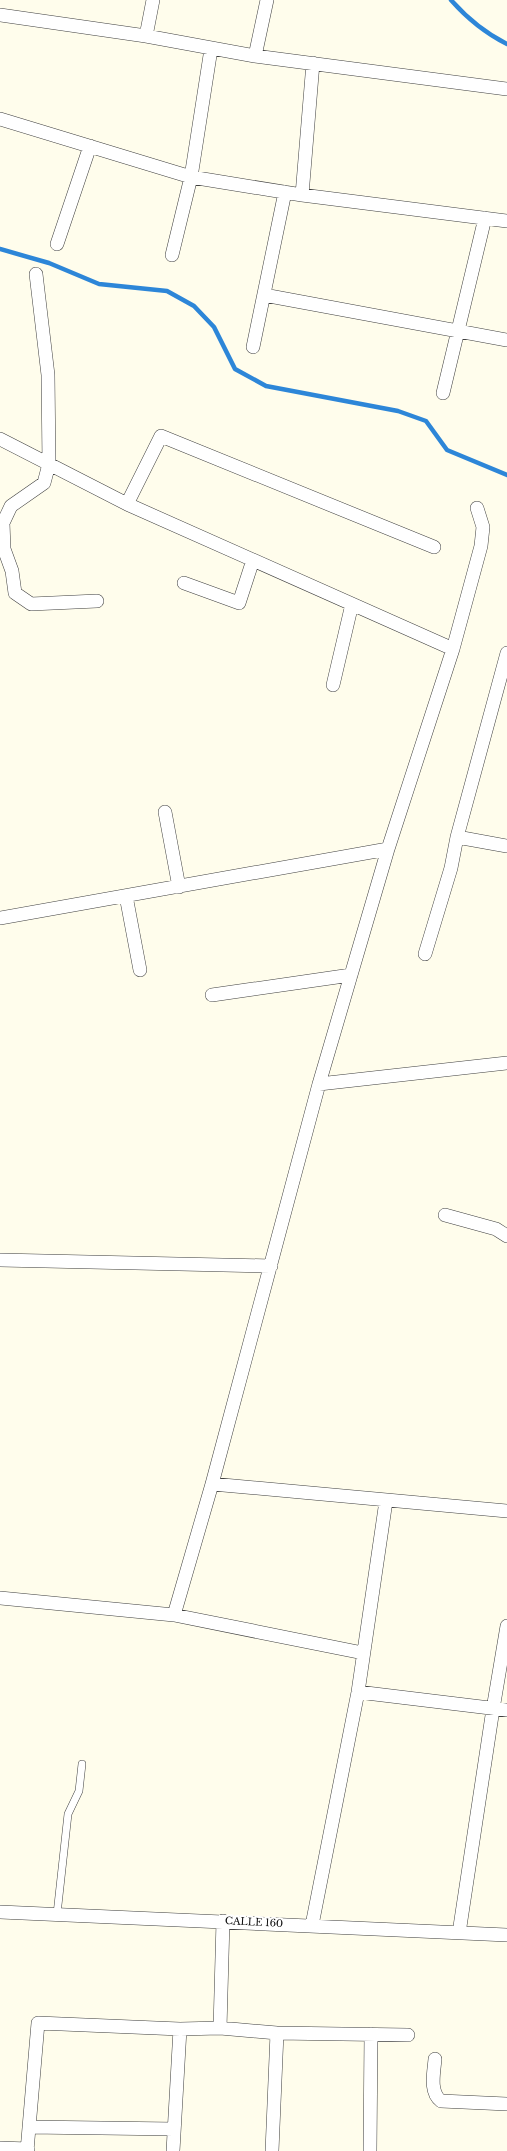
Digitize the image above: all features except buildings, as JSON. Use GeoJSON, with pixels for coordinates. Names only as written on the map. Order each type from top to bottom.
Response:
{"type":"FeatureCollection","features":[{"type":"Feature","properties":{"kind":"street"},"geometry":{"type":"LineString","coordinates":[[146,36],[153,0]]}},
{"type":"Feature","properties":{"kind":"street"},"geometry":{"type":"LineString","coordinates":[[255,56],[267,0]]}},
{"type":"Feature","properties":{"kind":"street"},"geometry":{"type":"LineString","coordinates":[[0,15],[146,36],[255,56],[507,89]]}},
{"type":"Feature","properties":{"kind":"street"},"geometry":{"type":"LineString","coordinates":[[172,255],[191,177],[211,49]]}},
{"type":"Feature","properties":{"kind":"street"},"geometry":{"type":"LineString","coordinates":[[302,195],[313,63]]}},
{"type":"Feature","properties":{"kind":"street"},"geometry":{"type":"LineString","coordinates":[[0,119],[191,177],[302,195],[507,221]]}},
{"type":"Feature","properties":{"kind":"street"},"geometry":{"type":"LineString","coordinates":[[57,244],[90,146]]}},
{"type":"Feature","properties":{"kind":"street"},"geometry":{"type":"LineString","coordinates":[[253,347],[285,192]]}},
{"type":"Feature","properties":{"kind":"street"},"geometry":{"type":"LineString","coordinates":[[443,393],[459,332],[485,218]]}},
{"type":"Feature","properties":{"kind":"street"},"geometry":{"type":"LineString","coordinates":[[36,274],[48,375],[49,464],[44,483],[11,506],[3,524],[4,549],[12,571],[15,593],[31,604],[97,601]]}},
{"type":"Feature","properties":{"kind":"street"},"geometry":{"type":"LineString","coordinates":[[264,294],[507,340]]}},
{"type":"Feature","properties":{"kind":"street"},"geometry":{"type":"LineString","coordinates":[[127,504],[161,436],[434,547]]}},
{"type":"Feature","properties":{"kind":"street"},"geometry":{"type":"LineString","coordinates":[[0,439],[127,504],[453,649]]}},
{"type":"Feature","properties":{"kind":"street"},"geometry":{"type":"LineString","coordinates":[[174,1614],[212,1484],[319,1084],[388,849],[453,649],[481,546],[483,527],[477,508]]}},
{"type":"Feature","properties":{"kind":"street"},"geometry":{"type":"LineString","coordinates":[[184,583],[239,603],[253,560]]}},
{"type":"Feature","properties":{"kind":"street"},"geometry":{"type":"LineString","coordinates":[[333,685],[352,604]]}},
{"type":"Feature","properties":{"kind":"street"},"geometry":{"type":"LineString","coordinates":[[425,954],[451,868],[457,837],[507,653]]}},
{"type":"Feature","properties":{"kind":"street"},"geometry":{"type":"LineString","coordinates":[[165,812],[179,887]]}},
{"type":"Feature","properties":{"kind":"street"},"geometry":{"type":"LineString","coordinates":[[457,837],[507,846]]}},
{"type":"Feature","properties":{"kind":"street"},"geometry":{"type":"LineString","coordinates":[[0,918],[388,849]]}},
{"type":"Feature","properties":{"kind":"street"},"geometry":{"type":"LineString","coordinates":[[126,896],[140,970]]}},
{"type":"Feature","properties":{"kind":"street"},"geometry":{"type":"LineString","coordinates":[[212,995],[351,976]]}},
{"type":"Feature","properties":{"kind":"street"},"geometry":{"type":"LineString","coordinates":[[319,1084],[507,1063]]}},
{"type":"Feature","properties":{"kind":"street"},"geometry":{"type":"LineString","coordinates":[[445,1215],[496,1229],[507,1236]]}},
{"type":"Feature","properties":{"kind":"street"},"geometry":{"type":"LineString","coordinates":[[0,1260],[271,1266]]}},
{"type":"Feature","properties":{"kind":"street"},"geometry":{"type":"LineString","coordinates":[[212,1484],[507,1511]]}},
{"type":"Feature","properties":{"kind":"street"},"geometry":{"type":"LineString","coordinates":[[312,1925],[358,1692],[386,1501]]}},
{"type":"Feature","properties":{"kind":"street"},"geometry":{"type":"LineString","coordinates":[[0,1598],[174,1614],[363,1653]]}},
{"type":"Feature","properties":{"kind":"street"},"geometry":{"type":"LineString","coordinates":[[459,1933],[492,1709],[507,1626]]}},
{"type":"Feature","properties":{"kind":"street"},"geometry":{"type":"LineString","coordinates":[[358,1692],[507,1710]]}},
{"type":"Feature","properties":{"kind":"street","name":"CALLE 160"},"geometry":{"type":"LineString","coordinates":[[0,1912],[507,1935]]}},
{"type":"Feature","properties":{"kind":"street"},"geometry":{"type":"LineString","coordinates":[[220,2028],[223,1921]]}},
{"type":"Feature","properties":{"kind":"street"},"geometry":{"type":"LineString","coordinates":[[0,2148],[28,2150],[38,2023],[180,2029],[220,2028],[277,2033],[408,2035]]}},
{"type":"Feature","properties":{"kind":"street"},"geometry":{"type":"LineString","coordinates":[[173,2151],[180,2029]]}},
{"type":"Feature","properties":{"kind":"street"},"geometry":{"type":"LineString","coordinates":[[272,2151],[277,2033]]}},
{"type":"Feature","properties":{"kind":"street"},"geometry":{"type":"LineString","coordinates":[[370,2151],[371,2034]]}},
{"type":"Feature","properties":{"kind":"street"},"geometry":{"type":"LineString","coordinates":[[435,2059],[434,2090],[436,2097],[441,2101],[507,2104]]}},
{"type":"Feature","properties":{"kind":"street"},"geometry":{"type":"LineString","coordinates":[[29,2127],[174,2129]]}},
{"type":"Feature","properties":{"kind":"lane"},"geometry":{"type":"LineString","coordinates":[[57,1914],[68,1814],[79,1791],[82,1764]]}},
{"type":"Feature","properties":{"kind":"waterway"},"geometry":{"type":"LineString","coordinates":[[451,0],[477,25],[507,44]]}},
{"type":"Feature","properties":{"kind":"waterway"},"geometry":{"type":"LineString","coordinates":[[0,249],[49,263],[99,284],[167,291],[194,306],[214,327],[235,369],[266,386],[398,411],[426,421],[447,450],[507,475]]}}]}
